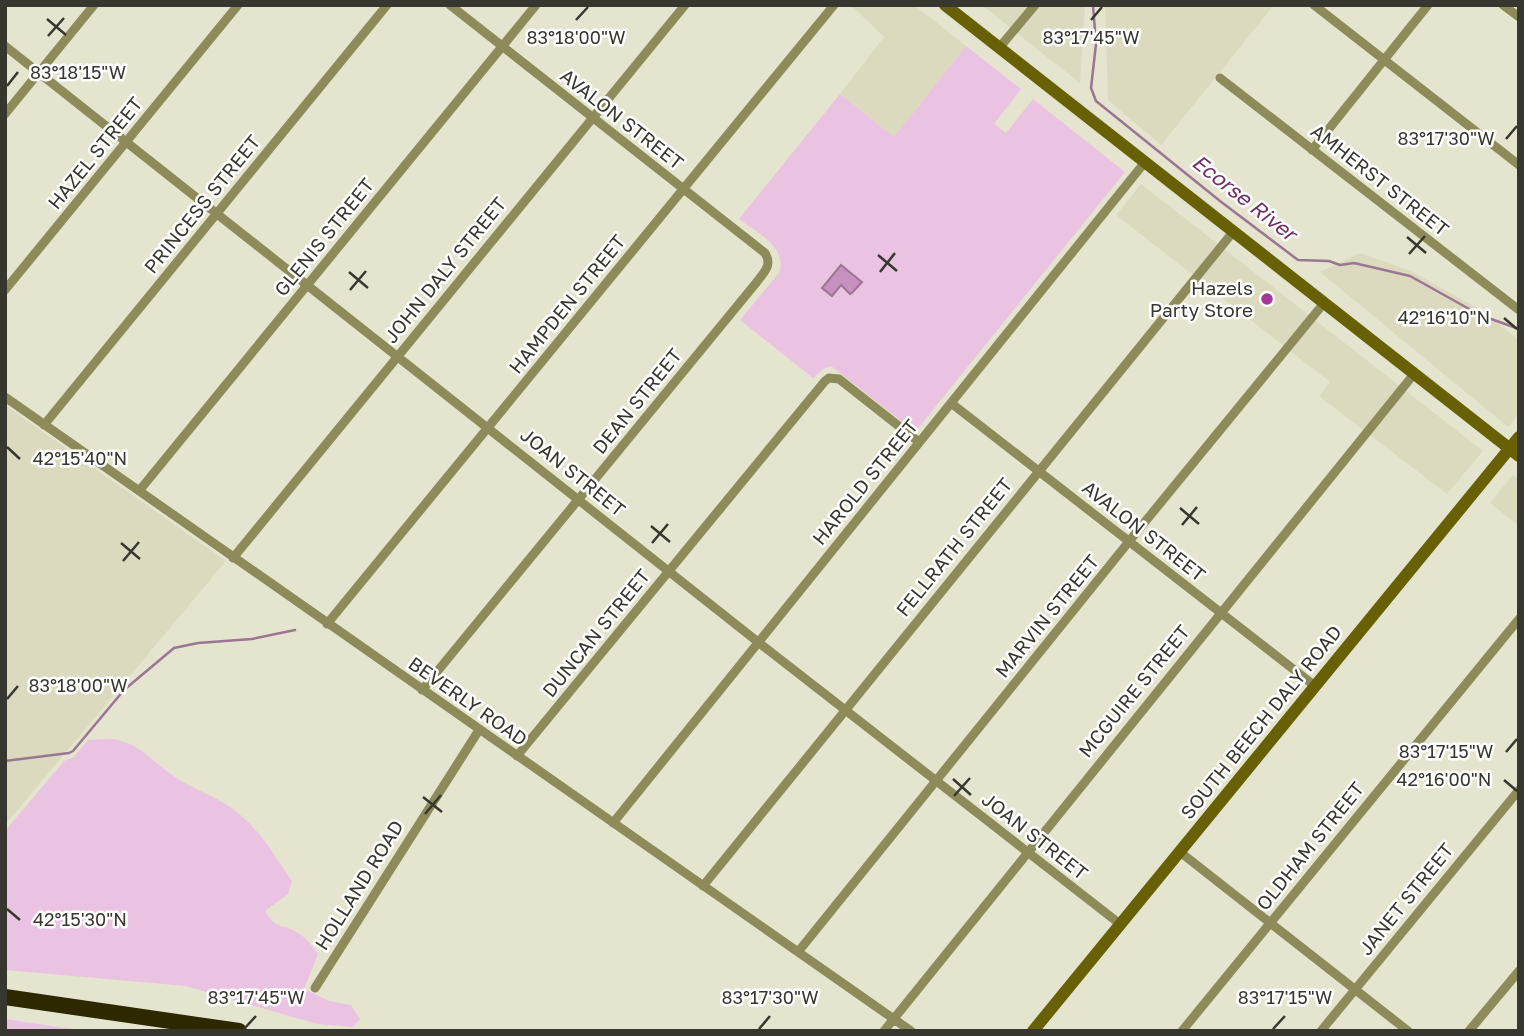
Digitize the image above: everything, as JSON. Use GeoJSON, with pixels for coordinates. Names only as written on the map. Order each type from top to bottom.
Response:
{"type":"FeatureCollection","features":[{"type":"Feature","properties":{"kind":"highway"},"geometry":{"type":"LineString","coordinates":[[5,997],[239,1031]]}},
{"type":"Feature","properties":{"kind":"street"},"geometry":{"type":"LineString","coordinates":[[5,114],[94,5]]}},
{"type":"Feature","properties":{"kind":"street","name":"HAZEL STREET"},"geometry":{"type":"LineString","coordinates":[[5,290],[238,5]]}},
{"type":"Feature","properties":{"kind":"street","name":"PRINCESS STREET"},"geometry":{"type":"LineString","coordinates":[[44,425],[387,5]]}},
{"type":"Feature","properties":{"kind":"street","name":"AVALON STREET"},"geometry":{"type":"LineString","coordinates":[[450,5],[765,253],[769,262]]}},
{"type":"Feature","properties":{"kind":"street","name":"GLENIS STREET"},"geometry":{"type":"LineString","coordinates":[[139,491],[536,5]]}},
{"type":"Feature","properties":{"kind":"street","name":"JOHN DALY STREET"},"geometry":{"type":"LineString","coordinates":[[233,558],[685,5]]}},
{"type":"Feature","properties":{"kind":"street","name":"HAMPDEN STREET"},"geometry":{"type":"LineString","coordinates":[[327,624],[834,5]]}},
{"type":"Feature","properties":{"kind":"street"},"geometry":{"type":"LineString","coordinates":[[945,5],[1514,453]]}},
{"type":"Feature","properties":{"kind":"street"},"geometry":{"type":"LineString","coordinates":[[999,48],[1035,5]]}},
{"type":"Feature","properties":{"kind":"street"},"geometry":{"type":"LineString","coordinates":[[1314,5],[1519,165]]}},
{"type":"Feature","properties":{"kind":"street"},"geometry":{"type":"LineString","coordinates":[[1312,150],[1428,5]]}},
{"type":"Feature","properties":{"kind":"street"},"geometry":{"type":"LineString","coordinates":[[1503,5],[1519,17]]}},
{"type":"Feature","properties":{"kind":"street","name":"JOAN STREET"},"geometry":{"type":"LineString","coordinates":[[5,46],[758,642],[1121,924]]}},
{"type":"Feature","properties":{"kind":"street","name":"AMHERST STREET"},"geometry":{"type":"LineString","coordinates":[[1220,78],[1519,310]]}},
{"type":"Feature","properties":{"kind":"street","name":"HAROLD STREET"},"geometry":{"type":"LineString","coordinates":[[613,823],[1145,162]]}},
{"type":"Feature","properties":{"kind":"street","name":"FELLRATH STREET"},"geometry":{"type":"LineString","coordinates":[[703,886],[1233,232]]}},
{"type":"Feature","properties":{"kind":"street","name":"DEAN STREET"},"geometry":{"type":"LineString","coordinates":[[422,690],[756,283],[769,262]]}},
{"type":"Feature","properties":{"kind":"street","name":"MARVIN STREET"},"geometry":{"type":"LineString","coordinates":[[798,952],[1324,303]]}},
{"type":"Feature","properties":{"kind":"street","name":"MCGUIRE STREET"},"geometry":{"type":"LineString","coordinates":[[884,1031],[1414,374]]}},
{"type":"Feature","properties":{"kind":"street","name":"DUNCAN STREET"},"geometry":{"type":"LineString","coordinates":[[517,756],[825,381],[829,378],[839,379],[919,442]]}},
{"type":"Feature","properties":{"kind":"street","name":"BEVERLY ROAD"},"geometry":{"type":"LineString","coordinates":[[5,397],[911,1031]]}},
{"type":"Feature","properties":{"kind":"street","name":"AVALON STREET"},"geometry":{"type":"LineString","coordinates":[[951,403],[1315,686]]}},
{"type":"Feature","properties":{"kind":"street","name":"SOUTH BEECH DALY ROAD"},"geometry":{"type":"LineString","coordinates":[[1033,1031],[1315,686],[1514,453],[1519,437]]}},
{"type":"Feature","properties":{"kind":"street","name":"OLDHAM STREET"},"geometry":{"type":"LineString","coordinates":[[1181,1031],[1519,620]]}},
{"type":"Feature","properties":{"kind":"street","name":"HOLLAND ROAD"},"geometry":{"type":"LineString","coordinates":[[315,988],[479,730]]}},
{"type":"Feature","properties":{"kind":"street","name":"JANET STREET"},"geometry":{"type":"LineString","coordinates":[[1321,1031],[1519,790]]}},
{"type":"Feature","properties":{"kind":"street"},"geometry":{"type":"LineString","coordinates":[[1180,852],[1408,1031]]}},
{"type":"Feature","properties":{"kind":"street"},"geometry":{"type":"LineString","coordinates":[[1469,1031],[1519,971]]}},
{"type":"Feature","properties":{"kind":"shaded area"},"geometry":{"type":"Polygon","coordinates":[[[851,5],[914,5],[966,46],[894,137],[840,94],[884,37],[851,5]]]}},
{"type":"Feature","properties":{"kind":"shaded area"},"geometry":{"type":"Polygon","coordinates":[[[982,5],[1085,5],[1080,83],[1042,53],[982,5]]]}},
{"type":"Feature","properties":{"kind":"shaded area"},"geometry":{"type":"Polygon","coordinates":[[[1105,5],[1274,5],[1161,145],[1108,100],[1105,5]]]}},
{"type":"Feature","properties":{"kind":"shaded area"},"geometry":{"type":"Polygon","coordinates":[[[966,46],[1021,89],[994,124],[1006,133],[1033,99],[1125,172],[915,432],[831,366],[813,378],[740,320],[779,273],[781,264],[779,255],[769,241],[739,219],[840,94],[894,137],[966,46]]]}},
{"type":"Feature","properties":{"kind":"shaded area"},"geometry":{"type":"Polygon","coordinates":[[[1141,184],[1483,451],[1447,494],[1319,396],[1330,382],[1116,215],[1141,184]]]}},
{"type":"Feature","properties":{"kind":"shaded area"},"geometry":{"type":"Polygon","coordinates":[[[1360,253],[1411,271],[1481,310],[1519,340],[1519,414],[1508,427],[1320,272],[1360,253]]]}},
{"type":"Feature","properties":{"kind":"shaded area"},"geometry":{"type":"Polygon","coordinates":[[[841,265],[862,282],[850,294],[841,285],[832,296],[822,288],[841,265]]]}},
{"type":"Feature","properties":{"kind":"shaded area"},"geometry":{"type":"Polygon","coordinates":[[[5,405],[226,561],[5,825],[5,405]]]}},
{"type":"Feature","properties":{"kind":"shaded area"},"geometry":{"type":"Polygon","coordinates":[[[1513,475],[1519,480],[1519,526],[1490,503],[1513,475]]]}},
{"type":"Feature","properties":{"kind":"shaded area"},"geometry":{"type":"Polygon","coordinates":[[[112,739],[137,748],[179,780],[227,805],[259,834],[292,881],[288,894],[265,911],[276,924],[301,935],[314,948],[318,954],[304,989],[329,1001],[351,1005],[360,1019],[353,1027],[317,1024],[186,986],[5,970],[5,831],[64,761],[74,757],[88,740],[112,739]]]}},
{"type":"Feature","properties":{"kind":"shaded area"},"geometry":{"type":"Polygon","coordinates":[[[5,1019],[85,1031],[5,1031],[5,1019]]]}},
{"type":"Feature","properties":{"kind":"waterway","name":"Ecorse River"},"geometry":{"type":"LineString","coordinates":[[1093,5],[1096,44],[1091,88],[1096,101],[1220,201],[1298,260],[1329,261],[1340,265],[1354,263],[1410,276],[1480,315],[1519,329]]}},
{"type":"Feature","properties":{"kind":"waterway"},"geometry":{"type":"LineString","coordinates":[[5,761],[73,751],[124,690],[174,648],[198,643],[252,639],[295,630]]}},
{"type":"Feature","properties":{"kind":"place","name":"Hazels Party Store"},"geometry":{"type":"Point","coordinates":[1267,299]}}]}
